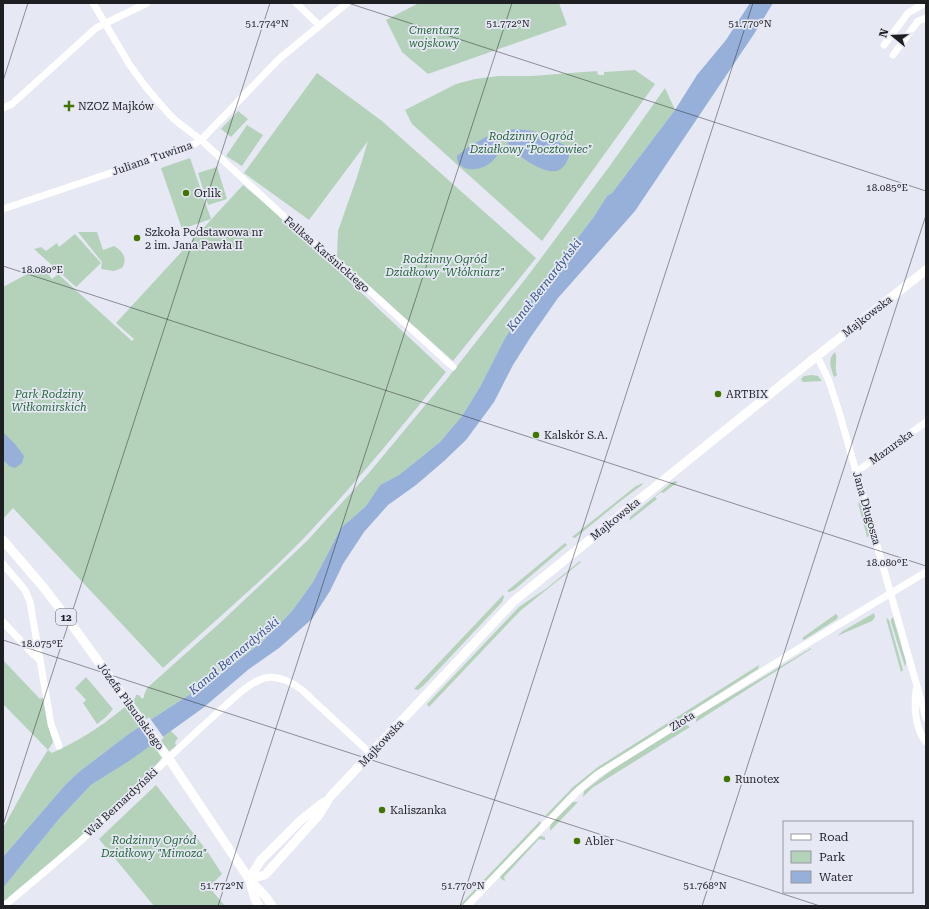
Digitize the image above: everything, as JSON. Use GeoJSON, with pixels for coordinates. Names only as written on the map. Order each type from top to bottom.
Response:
{"type":"FeatureCollection","features":[{"type":"Feature","properties":{"kind":"main road","name":"Majkowska"},"geometry":{"type":"LineString","coordinates":[[249,879],[256,865],[306,817],[330,797],[514,601],[817,356],[926,270]]}},
{"type":"Feature","properties":{"kind":"main road","name":"Józefa Piłsudskiego"},"geometry":{"type":"LineString","coordinates":[[3,540],[48,594],[124,697],[173,765],[249,879],[266,897],[272,906]]}},
{"type":"Feature","properties":{"kind":"main road","name":"Majkowska"},"geometry":{"type":"LineString","coordinates":[[249,879],[265,875],[318,816],[330,797]]}},
{"type":"Feature","properties":{"kind":"main road","name":"Józefa Piłsudskiego"},"geometry":{"type":"LineString","coordinates":[[249,879],[255,899],[259,906]]}},
{"type":"Feature","properties":{"kind":"street","name":"Feliksa Karśnickiego"},"geometry":{"type":"LineString","coordinates":[[93,3],[129,64],[145,86],[175,120],[201,140],[298,230],[360,282],[453,367]]}},
{"type":"Feature","properties":{"kind":"street"},"geometry":{"type":"LineString","coordinates":[[3,108],[12,104],[96,28],[105,22],[147,3]]}},
{"type":"Feature","properties":{"kind":"street"},"geometry":{"type":"LineString","coordinates":[[296,3],[319,25]]}},
{"type":"Feature","properties":{"kind":"street","name":"Juliana Tuwima"},"geometry":{"type":"LineString","coordinates":[[3,209],[185,148],[201,140],[269,68],[347,3]]}},
{"type":"Feature","properties":{"kind":"street"},"geometry":{"type":"LineString","coordinates":[[884,45],[908,13],[925,3]]}},
{"type":"Feature","properties":{"kind":"street"},"geometry":{"type":"LineString","coordinates":[[908,13],[918,21]]}},
{"type":"Feature","properties":{"kind":"street"},"geometry":{"type":"LineString","coordinates":[[893,55],[918,21],[926,18]]}},
{"type":"Feature","properties":{"kind":"street","name":"Jana Długosza"},"geometry":{"type":"LineString","coordinates":[[817,356],[833,394],[926,718]]}},
{"type":"Feature","properties":{"kind":"street","name":"Mazurska"},"geometry":{"type":"LineString","coordinates":[[856,472],[926,422]]}},
{"type":"Feature","properties":{"kind":"street"},"geometry":{"type":"LineString","coordinates":[[3,564],[21,585],[27,596],[32,611],[51,724],[59,746]]}},
{"type":"Feature","properties":{"kind":"street","name":"Złota"},"geometry":{"type":"LineString","coordinates":[[467,906],[566,803],[598,774],[797,650],[926,572]]}},
{"type":"Feature","properties":{"kind":"street"},"geometry":{"type":"LineString","coordinates":[[3,622],[28,650],[40,660]]}},
{"type":"Feature","properties":{"kind":"street","name":"Wał Bernardyński"},"geometry":{"type":"LineString","coordinates":[[4,906],[99,824],[180,747],[235,698],[254,683],[265,678],[277,678],[290,682],[301,689],[371,754]]}},
{"type":"Feature","properties":{"kind":"street","name":"Jana Długosza"},"geometry":{"type":"LineString","coordinates":[[917,686],[915,711],[921,734],[926,742]]}},
{"type":"Feature","properties":{"kind":"green space","name":"Cmentarz wojskowy"},"geometry":{"type":"Polygon","coordinates":[[[419,3],[559,3],[567,25],[428,74],[402,52],[386,20],[419,3]]]}},
{"type":"Feature","properties":{"kind":"green space","name":"Rodzinny Ogród Działkowy \"Pocztowiec\""},"geometry":{"type":"Polygon","coordinates":[[[635,70],[655,84],[542,241],[412,124],[405,110],[456,84],[475,79],[499,76],[532,76],[597,71],[598,75],[604,75],[604,72],[635,70]]]}},
{"type":"Feature","properties":{"kind":"green space","name":"Rodzinny Ogród Działkowy \"Włókniarz\""},"geometry":{"type":"Polygon","coordinates":[[[317,73],[382,121],[536,258],[453,361],[337,257],[338,231],[368,141],[309,220],[244,173],[317,73]]]}},
{"type":"Feature","properties":{"kind":"green space"},"geometry":{"type":"Polygon","coordinates":[[[665,88],[675,110],[612,193],[607,196],[593,218],[527,304],[504,340],[480,387],[462,416],[440,442],[399,475],[380,485],[366,506],[341,528],[313,582],[292,611],[263,641],[217,677],[130,733],[80,771],[66,784],[3,857],[3,828],[48,750],[52,753],[96,729],[135,698],[136,695],[139,695],[142,699],[147,688],[221,622],[307,541],[368,474],[447,379],[530,273],[609,167],[665,88]]]}},
{"type":"Feature","properties":{"kind":"green space"},"geometry":{"type":"Polygon","coordinates":[[[238,111],[248,119],[231,137],[221,129],[238,111]]]}},
{"type":"Feature","properties":{"kind":"green space"},"geometry":{"type":"Polygon","coordinates":[[[247,125],[263,135],[242,166],[226,156],[247,125]]]}},
{"type":"Feature","properties":{"kind":"green space","name":"Orlik"},"geometry":{"type":"Polygon","coordinates":[[[190,158],[211,219],[182,229],[161,168],[190,158]]]}},
{"type":"Feature","properties":{"kind":"green space"},"geometry":{"type":"Polygon","coordinates":[[[217,167],[227,199],[208,205],[198,173],[217,167]]]}},
{"type":"Feature","properties":{"kind":"green space","name":"Park Rodziny Wiłkomirskich"},"geometry":{"type":"Polygon","coordinates":[[[243,185],[275,212],[446,372],[341,498],[304,538],[252,588],[163,668],[13,508],[3,519],[3,287],[42,266],[52,279],[58,274],[132,341],[134,339],[116,323],[243,185]]]}},
{"type":"Feature","properties":{"kind":"green space"},"geometry":{"type":"Polygon","coordinates":[[[78,232],[97,232],[103,250],[114,246],[117,248],[124,256],[125,261],[122,268],[114,271],[101,269],[102,262],[78,232]]]}},
{"type":"Feature","properties":{"kind":"green space"},"geometry":{"type":"Polygon","coordinates":[[[75,234],[101,263],[76,287],[34,249],[41,247],[46,251],[57,243],[59,247],[75,234]]]}},
{"type":"Feature","properties":{"kind":"green space"},"geometry":{"type":"Polygon","coordinates":[[[835,352],[837,375],[834,377],[830,361],[835,352]]]}},
{"type":"Feature","properties":{"kind":"green space"},"geometry":{"type":"Polygon","coordinates":[[[804,376],[818,376],[822,381],[803,382],[801,379],[804,376]]]}},
{"type":"Feature","properties":{"kind":"green space"},"geometry":{"type":"Polygon","coordinates":[[[675,481],[678,482],[663,493],[661,492],[655,497],[657,499],[629,521],[630,517],[671,483],[675,481]]]}},
{"type":"Feature","properties":{"kind":"green space"},"geometry":{"type":"Polygon","coordinates":[[[643,483],[575,538],[572,537],[636,486],[643,483]]]}},
{"type":"Feature","properties":{"kind":"green space"},"geometry":{"type":"Polygon","coordinates":[[[858,503],[861,503],[870,536],[867,537],[858,503]]]}},
{"type":"Feature","properties":{"kind":"green space"},"geometry":{"type":"Polygon","coordinates":[[[565,543],[567,545],[514,590],[509,592],[507,591],[565,543]]]}},
{"type":"Feature","properties":{"kind":"green space"},"geometry":{"type":"Polygon","coordinates":[[[580,561],[581,562],[520,611],[429,707],[427,704],[519,607],[547,588],[580,561]]]}},
{"type":"Feature","properties":{"kind":"green space"},"geometry":{"type":"Polygon","coordinates":[[[503,595],[504,597],[502,602],[424,685],[418,690],[414,689],[503,595]]]}},
{"type":"Feature","properties":{"kind":"green space"},"geometry":{"type":"Polygon","coordinates":[[[874,613],[875,617],[872,621],[837,636],[843,631],[874,613]]]}},
{"type":"Feature","properties":{"kind":"green space"},"geometry":{"type":"Polygon","coordinates":[[[836,614],[838,616],[837,619],[804,640],[802,638],[836,614]]]}},
{"type":"Feature","properties":{"kind":"green space"},"geometry":{"type":"Polygon","coordinates":[[[893,617],[906,662],[905,667],[891,622],[893,617]]]}},
{"type":"Feature","properties":{"kind":"green space"},"geometry":{"type":"Polygon","coordinates":[[[886,618],[889,620],[903,670],[901,672],[886,618]]]}},
{"type":"Feature","properties":{"kind":"green space"},"geometry":{"type":"Polygon","coordinates":[[[811,649],[696,722],[696,717],[811,649]]]}},
{"type":"Feature","properties":{"kind":"green space"},"geometry":{"type":"Polygon","coordinates":[[[3,660],[40,699],[44,697],[48,725],[53,742],[48,750],[3,704],[3,660]]]}},
{"type":"Feature","properties":{"kind":"green space"},"geometry":{"type":"Polygon","coordinates":[[[759,665],[758,669],[599,770],[572,791],[549,816],[545,816],[573,787],[598,767],[759,665]]]}},
{"type":"Feature","properties":{"kind":"green space"},"geometry":{"type":"Polygon","coordinates":[[[86,677],[113,709],[97,724],[83,703],[86,700],[75,688],[86,677]]]}},
{"type":"Feature","properties":{"kind":"green space"},"geometry":{"type":"Polygon","coordinates":[[[685,724],[690,727],[592,788],[583,797],[584,791],[613,769],[685,724]]]}},
{"type":"Feature","properties":{"kind":"green space"},"geometry":{"type":"Polygon","coordinates":[[[171,731],[178,738],[175,742],[176,746],[164,755],[152,770],[79,838],[3,902],[3,888],[59,819],[91,785],[171,731]]]}},
{"type":"Feature","properties":{"kind":"green space","name":"Rodzinny Ogród Działkowy \"Mimoza\""},"geometry":{"type":"Polygon","coordinates":[[[156,785],[207,851],[222,874],[209,887],[225,906],[154,906],[99,839],[156,785]]]}},
{"type":"Feature","properties":{"kind":"green space"},"geometry":{"type":"Polygon","coordinates":[[[573,802],[578,802],[550,831],[552,823],[573,802]]]}},
{"type":"Feature","properties":{"kind":"green space"},"geometry":{"type":"Polygon","coordinates":[[[540,821],[541,823],[539,826],[462,906],[459,906],[540,821]]]}},
{"type":"Feature","properties":{"kind":"green space"},"geometry":{"type":"Polygon","coordinates":[[[541,836],[545,837],[545,840],[539,839],[504,877],[505,881],[501,879],[500,876],[541,836]]]}},
{"type":"Feature","properties":{"kind":"water","name":"Kanał Bernardyński"},"geometry":{"type":"Polygon","coordinates":[[[750,3],[773,3],[754,34],[635,211],[558,298],[513,365],[494,402],[466,440],[416,485],[388,505],[364,532],[343,564],[330,591],[312,619],[279,648],[249,669],[203,708],[129,761],[91,785],[59,819],[3,888],[3,857],[66,784],[80,771],[130,733],[217,677],[263,641],[292,611],[313,582],[341,528],[366,506],[380,485],[399,475],[440,442],[462,416],[480,387],[504,340],[527,304],[593,218],[607,196],[612,193],[675,110],[697,75],[726,40],[750,3]]]}},
{"type":"Feature","properties":{"kind":"water"},"geometry":{"type":"Polygon","coordinates":[[[517,129],[533,131],[567,146],[569,155],[564,166],[560,170],[556,171],[545,170],[520,156],[509,146],[505,135],[508,130],[517,129]]]}},
{"type":"Feature","properties":{"kind":"water"},"geometry":{"type":"Polygon","coordinates":[[[486,137],[493,137],[498,141],[498,151],[495,159],[480,168],[464,168],[459,163],[457,156],[468,147],[486,137]]]}},
{"type":"Feature","properties":{"kind":"water"},"geometry":{"type":"Polygon","coordinates":[[[3,432],[24,456],[22,463],[15,468],[9,466],[3,460],[3,432]]]}},
{"type":"Feature","properties":{"kind":"pier"},"geometry":{"type":"Polygon","coordinates":[[[149,717],[164,738],[153,746],[138,725],[149,717]]]}},
{"type":"Feature","properties":{"kind":"place","name":"NZOZ Majków"},"geometry":{"type":"Point","coordinates":[69,106]}},
{"type":"Feature","properties":{"kind":"place","name":"Orlik"},"geometry":{"type":"Point","coordinates":[186,193]}},
{"type":"Feature","properties":{"kind":"place","name":"Szkoła Podstawowa nr 2 im. Jana Pawła II"},"geometry":{"type":"Point","coordinates":[137,238]}},
{"type":"Feature","properties":{"kind":"place","name":"ARTBIX"},"geometry":{"type":"Point","coordinates":[718,394]}},
{"type":"Feature","properties":{"kind":"place","name":"Kalskór S.A."},"geometry":{"type":"Point","coordinates":[536,435]}},
{"type":"Feature","properties":{"kind":"place","name":"Runotex"},"geometry":{"type":"Point","coordinates":[727,779]}},
{"type":"Feature","properties":{"kind":"place","name":"Kaliszanka"},"geometry":{"type":"Point","coordinates":[382,810]}},
{"type":"Feature","properties":{"kind":"place","name":"Abler"},"geometry":{"type":"Point","coordinates":[577,841]}}]}
